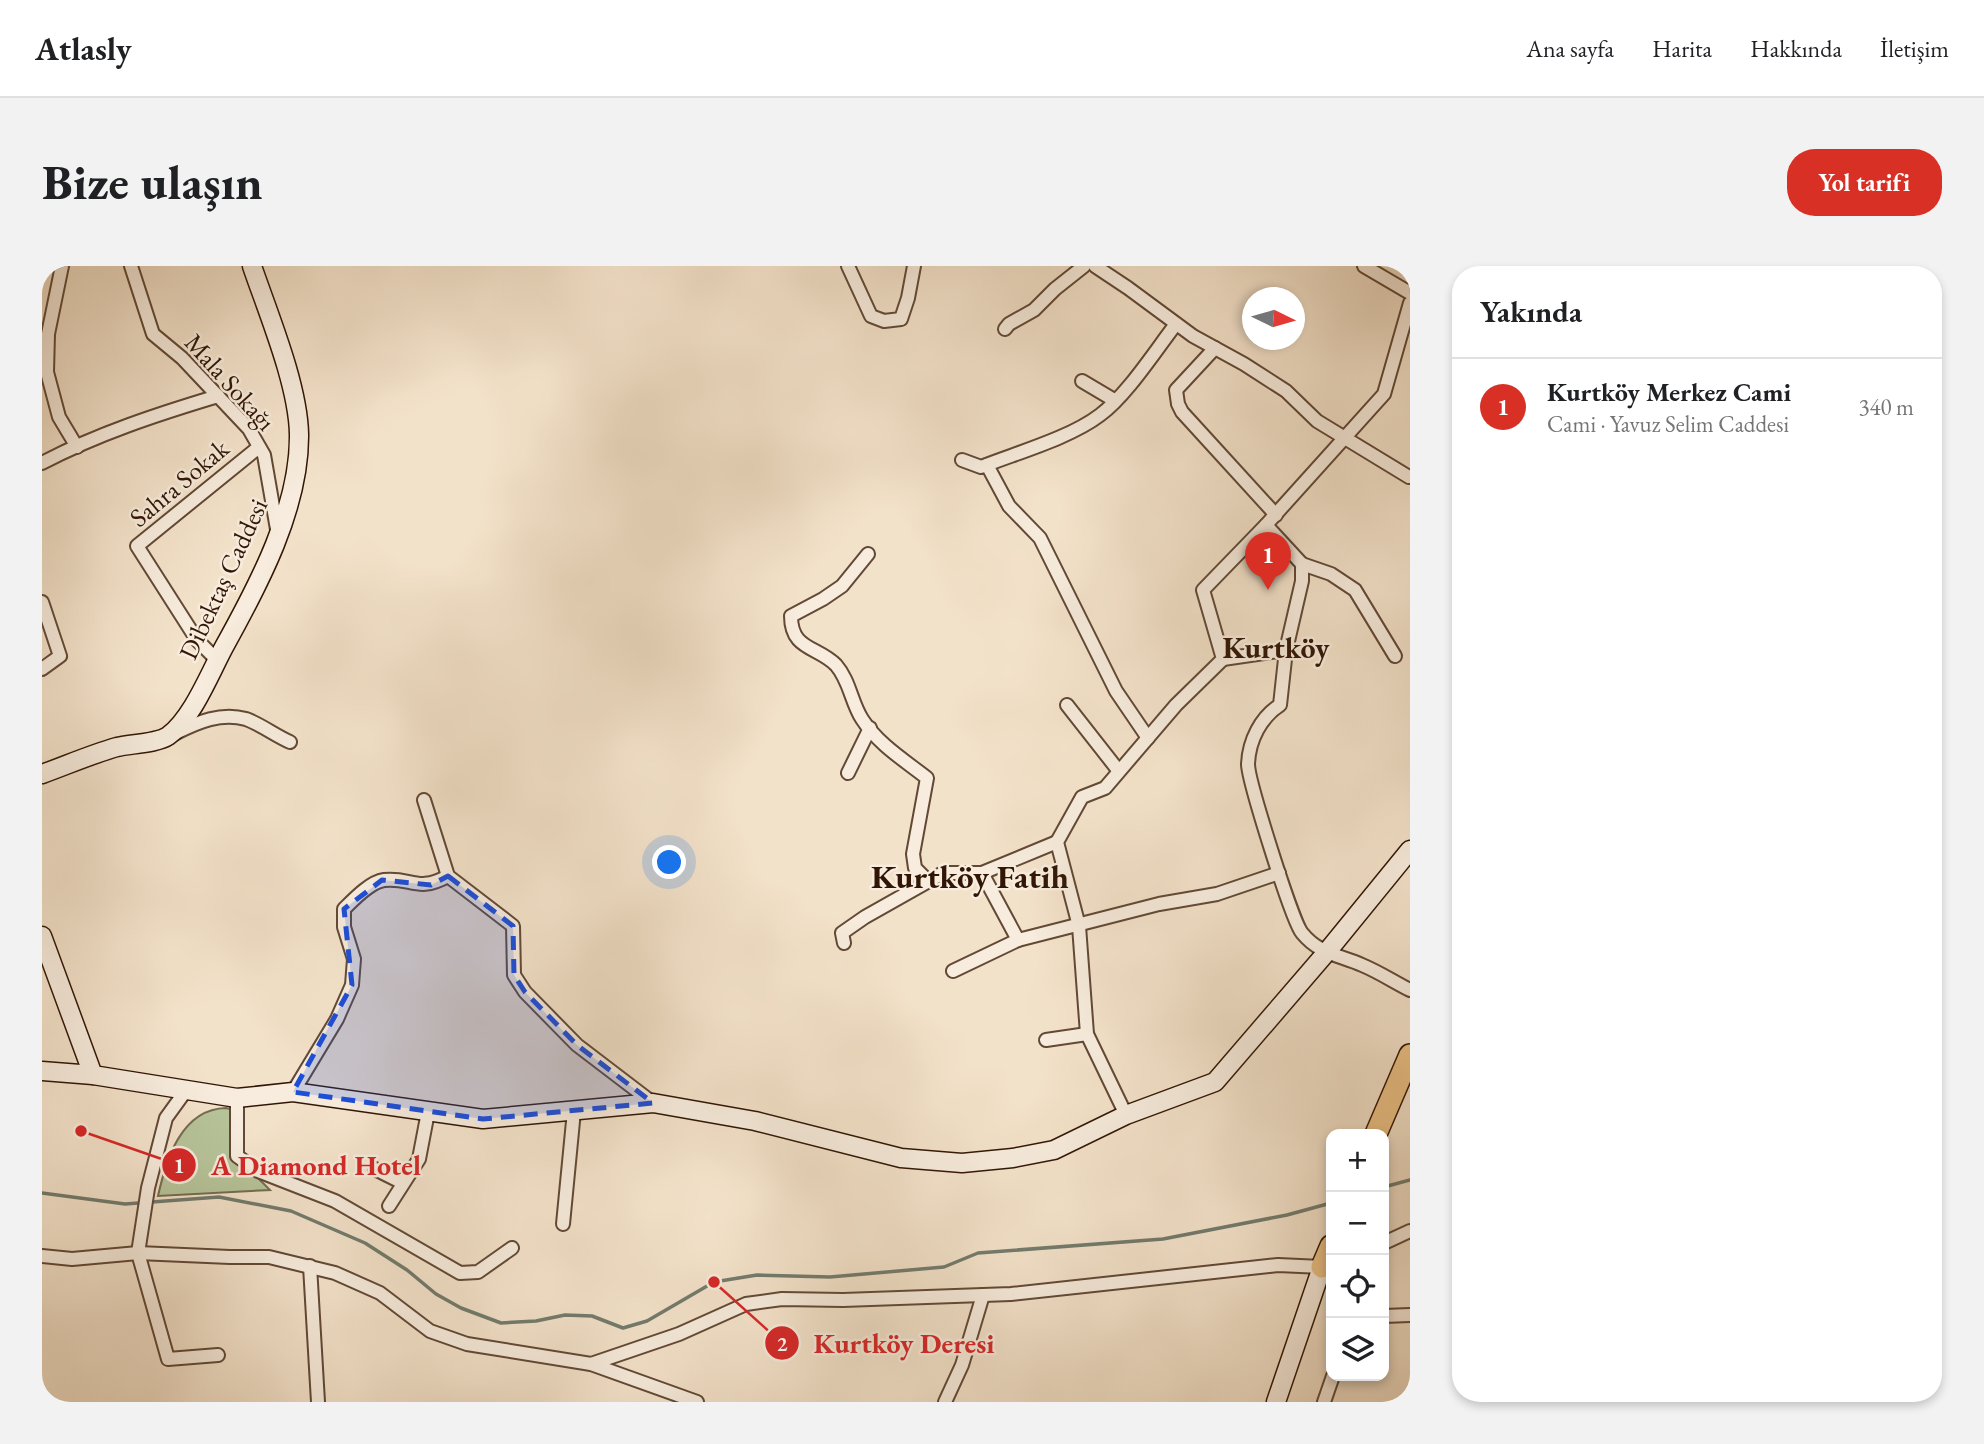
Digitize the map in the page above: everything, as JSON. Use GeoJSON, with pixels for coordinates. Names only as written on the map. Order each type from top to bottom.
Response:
{"type":"FeatureCollection","features":[{"type":"Feature","properties":{"kind":"main road"},"geometry":{"type":"LineString","coordinates":[[1378,1129],[1410,1055]]}},
{"type":"Feature","properties":{"kind":"main road"},"geometry":{"type":"LineString","coordinates":[[1322,1267],[1327,1255]]}},
{"type":"Feature","properties":{"kind":"street"},"geometry":{"type":"LineString","coordinates":[[62,266],[48,334],[47,372],[59,417],[77,447]]}},
{"type":"Feature","properties":{"kind":"street","name":"Mala Sokağı"},"geometry":{"type":"LineString","coordinates":[[131,266],[153,334],[182,358],[218,396],[248,429],[264,454],[278,536]]}},
{"type":"Feature","properties":{"kind":"street","name":"Dibektaş Caddesi"},"geometry":{"type":"LineString","coordinates":[[167,737],[185,719],[241,616],[278,536],[293,487],[299,434],[289,381],[276,334],[252,266]]}},
{"type":"Feature","properties":{"kind":"street"},"geometry":{"type":"LineString","coordinates":[[848,266],[871,316],[884,321],[901,319],[914,266]]}},
{"type":"Feature","properties":{"kind":"street"},"geometry":{"type":"LineString","coordinates":[[1005,330],[1009,324],[1034,310],[1084,266]]}},
{"type":"Feature","properties":{"kind":"street"},"geometry":{"type":"LineString","coordinates":[[1095,266],[1176,324],[1286,391],[1317,421],[1409,477]]}},
{"type":"Feature","properties":{"kind":"street"},"geometry":{"type":"LineString","coordinates":[[1364,266],[1410,293]]}},
{"type":"Feature","properties":{"kind":"street"},"geometry":{"type":"LineString","coordinates":[[1223,659],[1203,590],[1266,525],[1384,394],[1410,303]]}},
{"type":"Feature","properties":{"kind":"street"},"geometry":{"type":"LineString","coordinates":[[962,460],[981,467],[1068,433],[1100,415],[1176,324]]}},
{"type":"Feature","properties":{"kind":"street"},"geometry":{"type":"LineString","coordinates":[[1215,348],[1176,390],[1178,404],[1182,412],[1276,514]]}},
{"type":"Feature","properties":{"kind":"street"},"geometry":{"type":"LineString","coordinates":[[1082,381],[1114,400]]}},
{"type":"Feature","properties":{"kind":"street"},"geometry":{"type":"LineString","coordinates":[[42,463],[161,414],[218,396]]}},
{"type":"Feature","properties":{"kind":"street","name":"Sahra Sokak"},"geometry":{"type":"LineString","coordinates":[[217,660],[197,640],[137,546],[259,447]]}},
{"type":"Feature","properties":{"kind":"street"},"geometry":{"type":"LineString","coordinates":[[987,465],[1009,506],[1040,538],[1116,691],[1148,738]]}},
{"type":"Feature","properties":{"kind":"street"},"geometry":{"type":"LineString","coordinates":[[1266,525],[1302,564],[1331,575],[1355,590],[1395,656]]}},
{"type":"Feature","properties":{"kind":"street"},"geometry":{"type":"LineString","coordinates":[[868,554],[842,586],[791,616],[791,628],[798,640],[835,664],[846,680],[861,718],[885,746],[927,778],[913,854],[915,868],[929,881]]}},
{"type":"Feature","properties":{"kind":"street"},"geometry":{"type":"LineString","coordinates":[[1302,564],[1302,581],[1286,649],[1280,705],[1267,713],[1252,741],[1248,766],[1279,873],[1300,932],[1326,953],[1362,965],[1410,990]]}},
{"type":"Feature","properties":{"kind":"street"},"geometry":{"type":"LineString","coordinates":[[42,602],[60,656],[42,669]]}},
{"type":"Feature","properties":{"kind":"street"},"geometry":{"type":"LineString","coordinates":[[844,943],[842,933],[943,873],[982,873],[1057,842],[1082,797],[1105,788],[1176,705],[1223,659],[1286,649]]}},
{"type":"Feature","properties":{"kind":"street"},"geometry":{"type":"LineString","coordinates":[[1068,705],[1118,770]]}},
{"type":"Feature","properties":{"kind":"street"},"geometry":{"type":"LineString","coordinates":[[42,774],[116,747],[167,737],[209,719],[246,719],[290,742]]}},
{"type":"Feature","properties":{"kind":"street"},"geometry":{"type":"LineString","coordinates":[[848,773],[870,728]]}},
{"type":"Feature","properties":{"kind":"street"},"geometry":{"type":"LineString","coordinates":[[424,800],[448,876],[513,926],[514,975],[525,992],[577,1045],[653,1103]]}},
{"type":"Feature","properties":{"kind":"street"},"geometry":{"type":"LineString","coordinates":[[1057,842],[1079,926],[1087,1034],[1126,1115]]}},
{"type":"Feature","properties":{"kind":"street"},"geometry":{"type":"LineString","coordinates":[[42,1071],[93,1074],[237,1098],[293,1092],[483,1119],[653,1103],[755,1121],[901,1158],[962,1163],[1013,1158],[1054,1150],[1126,1115],[1215,1082],[1410,850]]}},
{"type":"Feature","properties":{"kind":"street"},"geometry":{"type":"LineString","coordinates":[[982,873],[1018,940]]}},
{"type":"Feature","properties":{"kind":"street"},"geometry":{"type":"LineString","coordinates":[[953,971],[1018,940],[1159,904],[1217,894],[1279,873]]}},
{"type":"Feature","properties":{"kind":"street"},"geometry":{"type":"LineString","coordinates":[[293,1092],[337,1019],[352,985],[354,959],[344,926],[344,909],[358,895],[382,880],[431,885],[448,876]]}},
{"type":"Feature","properties":{"kind":"street"},"geometry":{"type":"LineString","coordinates":[[42,936],[93,1074]]}},
{"type":"Feature","properties":{"kind":"street"},"geometry":{"type":"LineString","coordinates":[[1046,1040],[1087,1034]]}},
{"type":"Feature","properties":{"kind":"street"},"geometry":{"type":"LineString","coordinates":[[187,1089],[166,1118],[148,1188],[138,1254],[168,1359],[218,1355]]}},
{"type":"Feature","properties":{"kind":"street"},"geometry":{"type":"LineString","coordinates":[[237,1098],[237,1156],[258,1171],[335,1201],[460,1273],[478,1272],[512,1248]]}},
{"type":"Feature","properties":{"kind":"street"},"geometry":{"type":"LineString","coordinates":[[563,1224],[575,1111]]}},
{"type":"Feature","properties":{"kind":"street"},"geometry":{"type":"LineString","coordinates":[[389,1206],[419,1158],[428,1112]]}},
{"type":"Feature","properties":{"kind":"street"},"geometry":{"type":"LineString","coordinates":[[375,1170],[403,1183]]}},
{"type":"Feature","properties":{"kind":"street"},"geometry":{"type":"LineString","coordinates":[[1389,1241],[1410,1231]]}},
{"type":"Feature","properties":{"kind":"street"},"geometry":{"type":"LineString","coordinates":[[42,1256],[72,1259],[138,1254],[269,1256],[335,1273],[380,1293],[430,1331],[467,1344],[591,1364],[677,1399],[697,1402]]}},
{"type":"Feature","properties":{"kind":"street"},"geometry":{"type":"LineString","coordinates":[[591,1364],[679,1334],[746,1304],[782,1299],[843,1300],[1011,1294],[1278,1265],[1322,1267],[1276,1402]]}},
{"type":"Feature","properties":{"kind":"street"},"geometry":{"type":"LineString","coordinates":[[310,1266],[318,1402]]}},
{"type":"Feature","properties":{"kind":"street"},"geometry":{"type":"LineString","coordinates":[[945,1402],[962,1365],[983,1295]]}},
{"type":"Feature","properties":{"kind":"street"},"geometry":{"type":"LineString","coordinates":[[1389,1316],[1410,1315]]}},
{"type":"Feature","properties":{"kind":"street"},"geometry":{"type":"LineString","coordinates":[[1324,1402],[1331,1381]]}},
{"type":"Feature","properties":{"kind":"highlighted area"},"geometry":{"type":"Polygon","coordinates":[[[448,876],[513,926],[514,975],[525,992],[577,1045],[653,1103],[483,1119],[293,1092],[352,985],[344,909],[382,880],[431,885],[448,876]]]}},
{"type":"Feature","properties":{"kind":"green space"},"geometry":{"type":"Polygon","coordinates":[[[226,1108],[234,1110],[244,1164],[270,1190],[158,1196],[171,1153],[187,1127],[210,1111],[226,1108]]]}},
{"type":"Feature","properties":{"kind":"waterway"},"geometry":{"type":"LineString","coordinates":[[1389,1186],[1410,1180]]}},
{"type":"Feature","properties":{"kind":"waterway"},"geometry":{"type":"LineString","coordinates":[[42,1193],[125,1204],[219,1197],[291,1211],[365,1243],[407,1270],[436,1294],[461,1308],[501,1323],[536,1321],[565,1315],[592,1316],[623,1328],[647,1321],[714,1282],[757,1275],[830,1277],[944,1267],[978,1253],[1163,1239],[1287,1215],[1326,1204]]}},
{"type":"Feature","properties":{"kind":"place","name":"Kurtköy Merkez Cami"},"geometry":{"type":"Point","coordinates":[1268,590]}},
{"type":"Feature","properties":{"kind":"place","name":"A Diamond Hotel"},"geometry":{"type":"Point","coordinates":[81,1131]}},
{"type":"Feature","properties":{"kind":"place","name":"Kurtköy Deresi"},"geometry":{"type":"Point","coordinates":[714,1282]}},
{"type":"Feature","properties":{"kind":"district","name":"Kurtköy"},"geometry":{"type":"Point","coordinates":[1276,648]}},
{"type":"Feature","properties":{"kind":"district","name":"Kurtköy Fatih"},"geometry":{"type":"Point","coordinates":[970,876]}}]}
